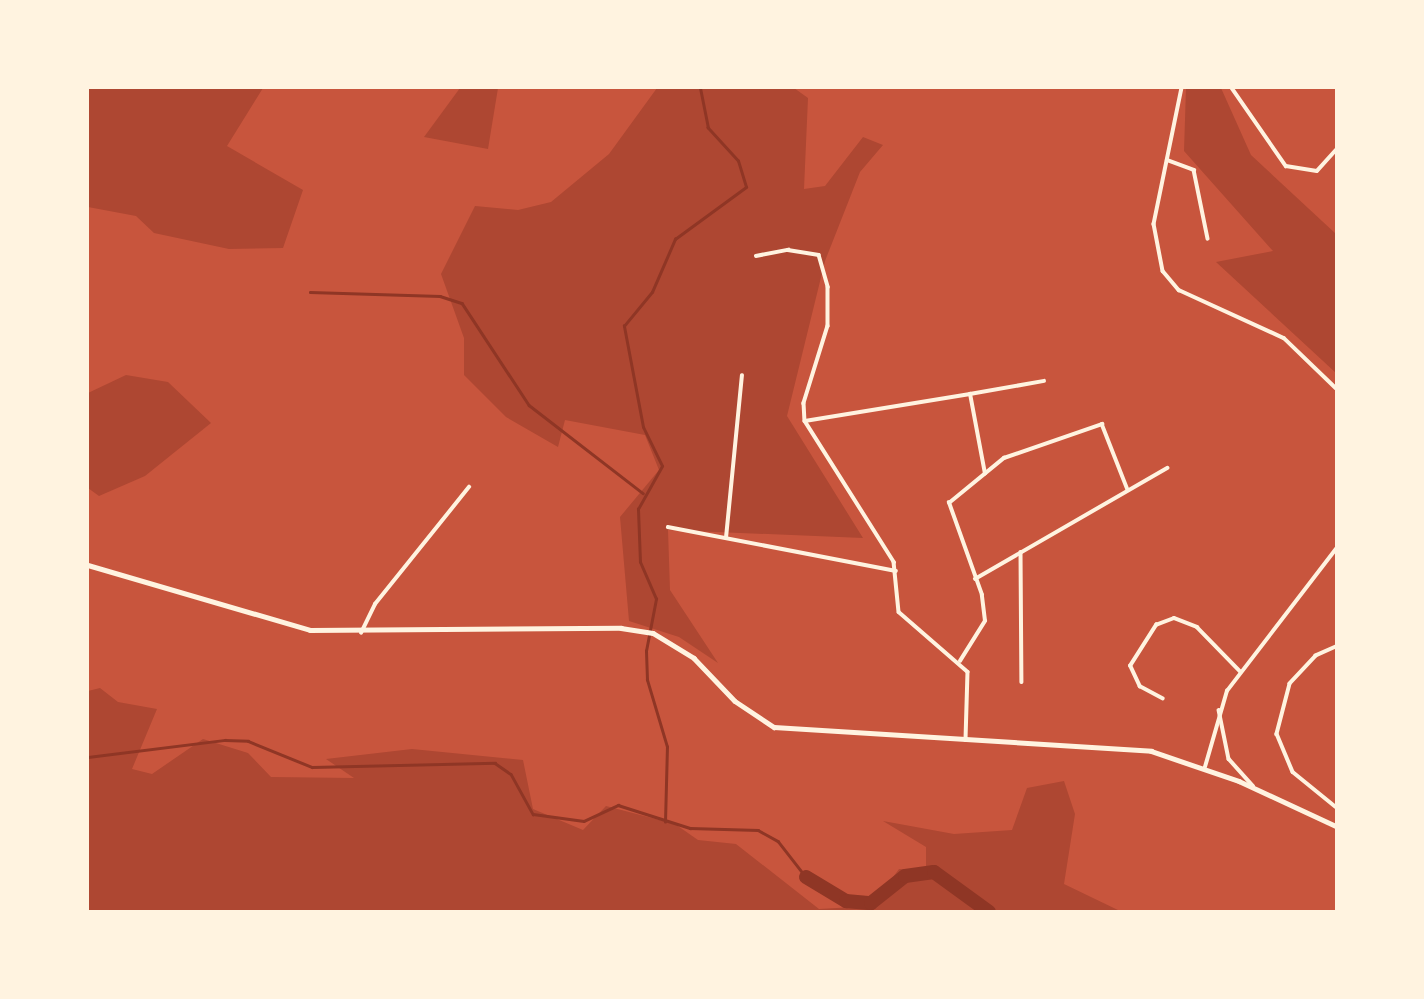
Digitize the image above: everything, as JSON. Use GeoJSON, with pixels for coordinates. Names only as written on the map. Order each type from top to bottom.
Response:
{"type":"FeatureCollection","features":[{"type":"Feature","properties":{"kind":"street"},"geometry":{"type":"LineString","coordinates":[[1182,88],[1154,224],[1163,271],[1179,290],[1284,338],[1336,388]]}},
{"type":"Feature","properties":{"kind":"street"},"geometry":{"type":"LineString","coordinates":[[1232,88],[1286,166],[1317,170],[1336,150]]}},
{"type":"Feature","properties":{"kind":"street"},"geometry":{"type":"LineString","coordinates":[[1167,160],[1194,170],[1208,239]]}},
{"type":"Feature","properties":{"kind":"street"},"geometry":{"type":"LineString","coordinates":[[756,256],[788,250],[819,256],[828,286],[828,326],[804,403],[805,421],[896,571],[902,617],[960,662],[970,678],[966,740]]}},
{"type":"Feature","properties":{"kind":"street"},"geometry":{"type":"LineString","coordinates":[[726,538],[742,376]]}},
{"type":"Feature","properties":{"kind":"street"},"geometry":{"type":"LineString","coordinates":[[805,421],[1044,381]]}},
{"type":"Feature","properties":{"kind":"street"},"geometry":{"type":"LineString","coordinates":[[970,394],[985,474]]}},
{"type":"Feature","properties":{"kind":"street"},"geometry":{"type":"LineString","coordinates":[[960,662],[985,621],[975,579],[949,503],[1004,458],[1102,424],[1128,490]]}},
{"type":"Feature","properties":{"kind":"street"},"geometry":{"type":"LineString","coordinates":[[975,579],[1167,468]]}},
{"type":"Feature","properties":{"kind":"street"},"geometry":{"type":"LineString","coordinates":[[361,633],[375,604],[469,488]]}},
{"type":"Feature","properties":{"kind":"street"},"geometry":{"type":"LineString","coordinates":[[668,527],[896,571]]}},
{"type":"Feature","properties":{"kind":"street"},"geometry":{"type":"LineString","coordinates":[[1205,767],[1219,708],[1240,671],[1336,549]]}},
{"type":"Feature","properties":{"kind":"street"},"geometry":{"type":"LineString","coordinates":[[1021,552],[1022,682]]}},
{"type":"Feature","properties":{"kind":"street"},"geometry":{"type":"LineString","coordinates":[[88,565],[280,623],[361,633],[650,633],[686,652],[752,716],[774,727],[1134,748],[1205,767],[1336,825]]}},
{"type":"Feature","properties":{"kind":"street"},"geometry":{"type":"LineString","coordinates":[[1163,699],[1140,687],[1130,666],[1138,645],[1165,621],[1197,627],[1240,671]]}},
{"type":"Feature","properties":{"kind":"street"},"geometry":{"type":"LineString","coordinates":[[1336,647],[1316,656],[1290,684],[1278,734],[1293,772],[1336,807]]}},
{"type":"Feature","properties":{"kind":"street"},"geometry":{"type":"LineString","coordinates":[[1219,708],[1229,759],[1255,787]]}},
{"type":"Feature","properties":{"kind":"shaded area"},"geometry":{"type":"Polygon","coordinates":[[[88,88],[263,88],[227,146],[303,190],[283,248],[229,249],[154,233],[136,216],[88,207],[88,88]]]}},
{"type":"Feature","properties":{"kind":"shaded area"},"geometry":{"type":"Polygon","coordinates":[[[460,88],[498,88],[488,149],[424,137],[460,88]]]}},
{"type":"Feature","properties":{"kind":"shaded area"},"geometry":{"type":"Polygon","coordinates":[[[657,88],[794,88],[808,98],[804,189],[825,186],[863,137],[883,145],[860,172],[825,261],[787,416],[863,538],[668,530],[670,590],[718,663],[679,637],[629,621],[620,517],[659,470],[645,435],[565,420],[558,447],[506,417],[464,375],[464,338],[441,274],[475,206],[518,210],[551,202],[609,154],[657,88]]]}},
{"type":"Feature","properties":{"kind":"shaded area"},"geometry":{"type":"Polygon","coordinates":[[[1186,88],[1221,88],[1251,155],[1336,234],[1336,373],[1216,262],[1273,251],[1184,151],[1186,88]]]}},
{"type":"Feature","properties":{"kind":"shaded area"},"geometry":{"type":"Polygon","coordinates":[[[126,375],[168,382],[211,423],[145,476],[99,496],[88,488],[88,393],[126,375]]]}},
{"type":"Feature","properties":{"kind":"shaded area"},"geometry":{"type":"Polygon","coordinates":[[[100,688],[118,702],[157,709],[132,769],[152,774],[203,739],[248,753],[271,777],[354,778],[326,759],[412,749],[523,760],[533,809],[583,830],[606,806],[675,824],[698,840],[736,844],[819,909],[872,906],[899,869],[926,869],[926,847],[883,821],[954,834],[1012,830],[1027,788],[1064,781],[1075,814],[1064,884],[1120,911],[88,911],[88,691],[100,688]]]}},
{"type":"Feature","properties":{"kind":"waterway"},"geometry":{"type":"LineString","coordinates":[[665,822],[667,747],[647,680],[646,651],[656,599],[640,562],[638,509],[662,466],[643,427],[624,326],[652,292],[675,239],[746,187],[738,161],[708,128],[700,88]]}},
{"type":"Feature","properties":{"kind":"waterway"},"geometry":{"type":"LineString","coordinates":[[310,292],[440,296],[462,303],[529,405],[643,493]]}},
{"type":"Feature","properties":{"kind":"waterway"},"geometry":{"type":"LineString","coordinates":[[88,757],[225,740],[248,741],[312,767],[495,763],[511,774],[533,814],[584,821],[618,805],[690,828],[758,830],[778,841],[806,877]]}},
{"type":"Feature","properties":{"kind":"waterway"},"geometry":{"type":"LineString","coordinates":[[806,877],[846,901],[871,903],[905,876],[934,872],[989,912]]}}]}
